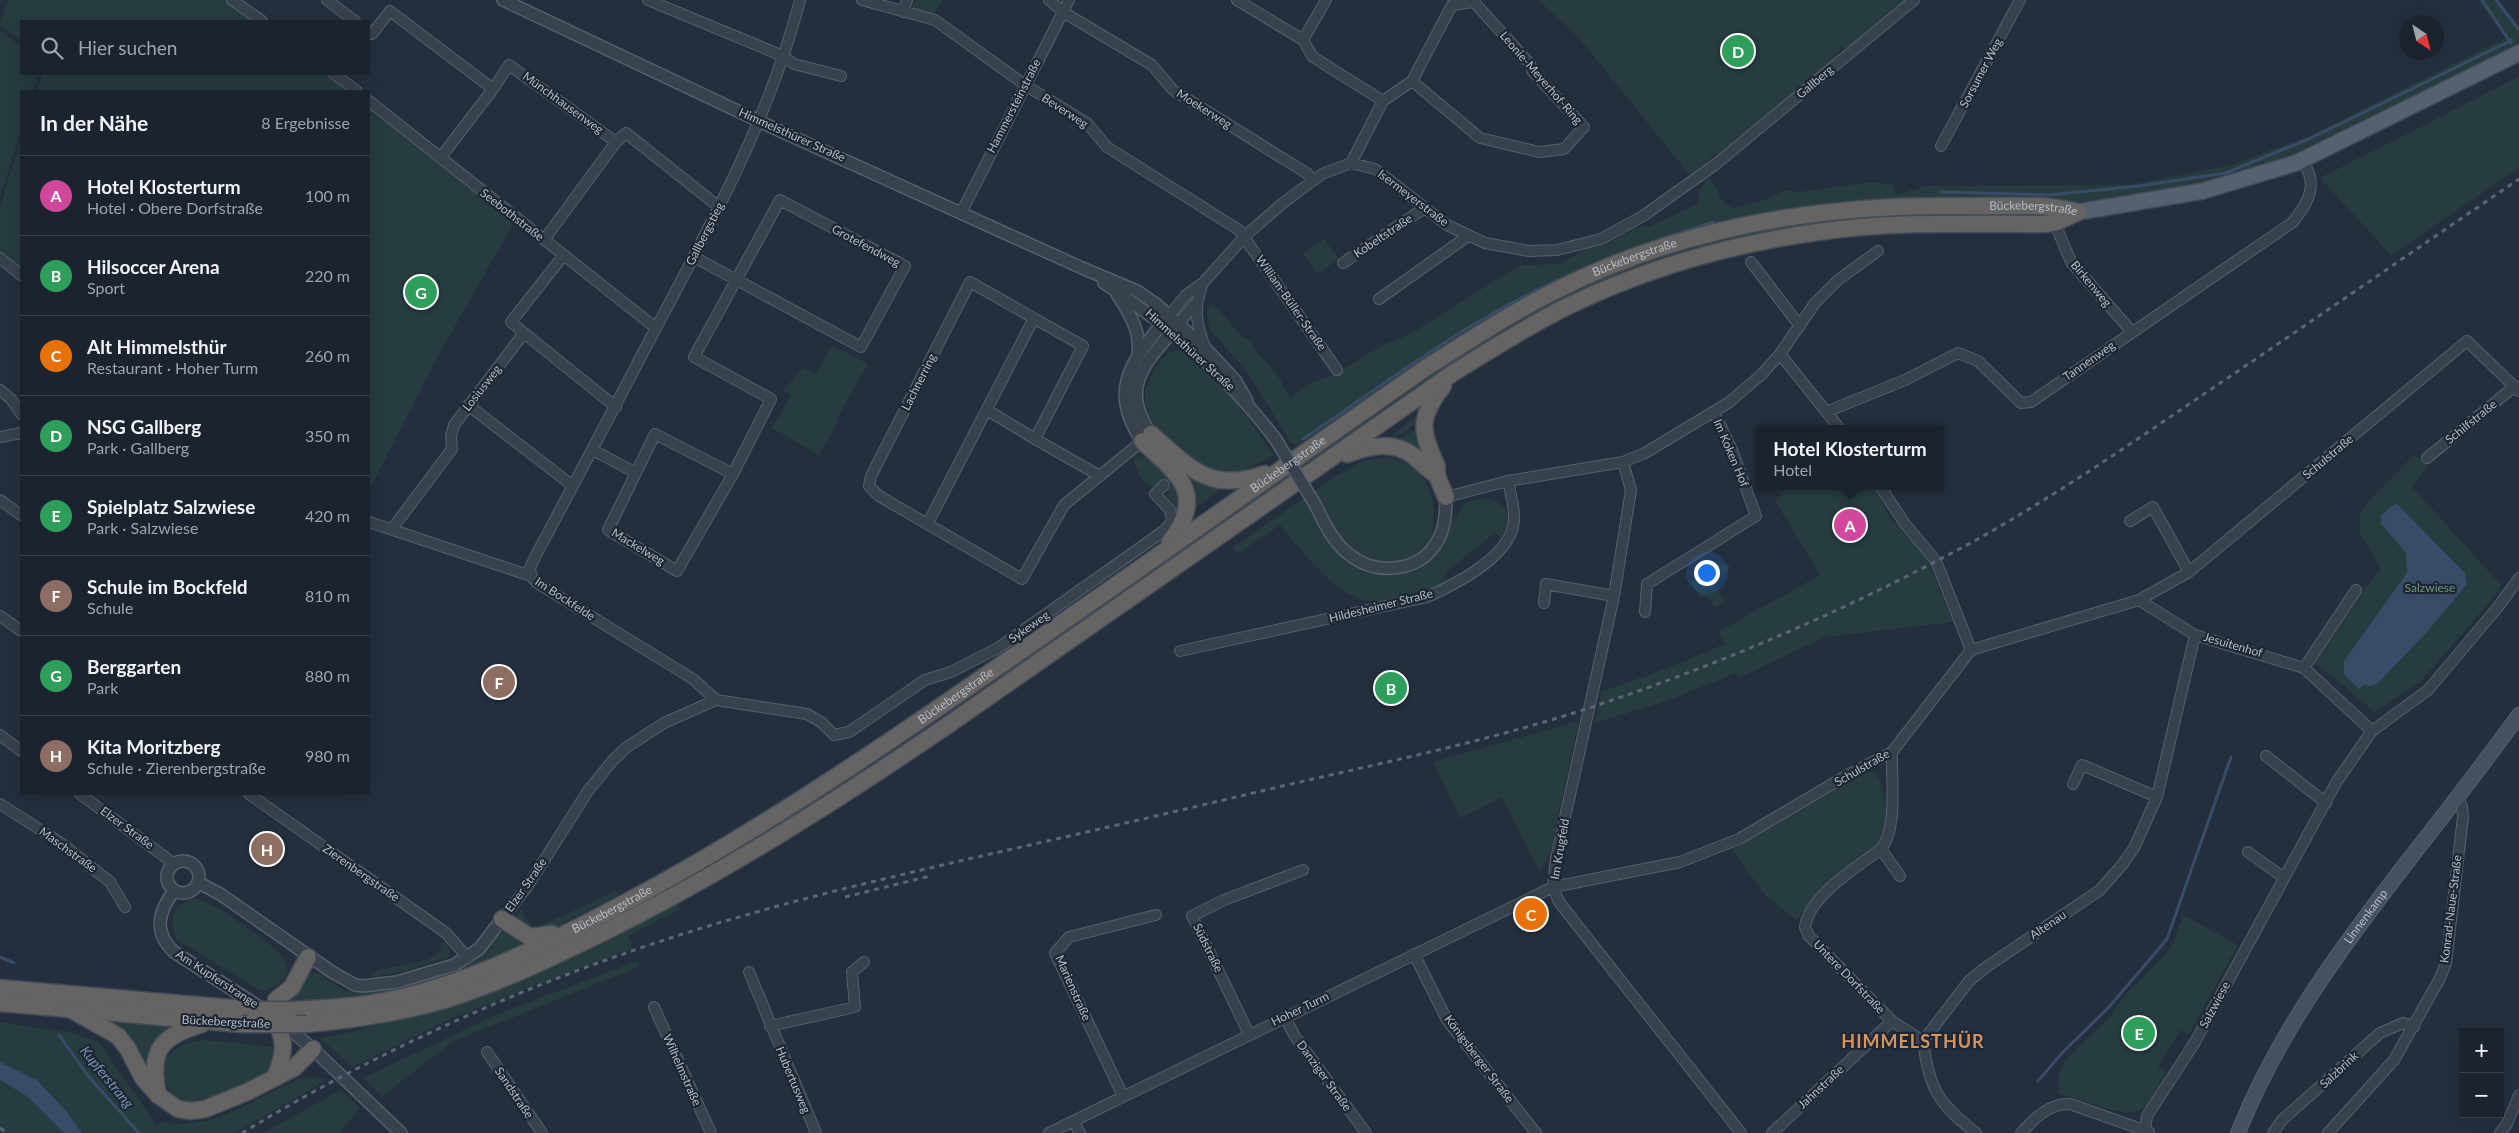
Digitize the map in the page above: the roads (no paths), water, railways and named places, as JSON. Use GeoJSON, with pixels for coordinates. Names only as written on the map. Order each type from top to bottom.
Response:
{"type":"FeatureCollection","features":[{"type":"Feature","properties":{"kind":"highway","name":"Bückebergstraße"},"geometry":{"type":"LineString","coordinates":[[0,988],[224,1008],[290,1010],[345,1006],[389,1000],[475,974],[569,931],[667,881],[775,816],[937,710],[1486,329],[1580,279],[1654,250],[1752,224],[1806,214],[1878,207],[2056,206],[2078,212]]}},
{"type":"Feature","properties":{"kind":"highway","name":"Bückebergstraße"},"geometry":{"type":"LineString","coordinates":[[0,1002],[208,1022],[307,1024],[383,1015],[442,1000],[484,986],[567,950],[675,896],[868,780],[1454,373],[1509,337],[1565,307],[1633,279],[1707,254],[1818,232],[1916,224],[2045,224],[2057,222],[2078,212]]}},
{"type":"Feature","properties":{"kind":"highway"},"geometry":{"type":"LineString","coordinates":[[1446,497],[1437,475],[1437,466],[1426,444],[1424,422],[1431,402],[1454,373]]}},
{"type":"Feature","properties":{"kind":"highway"},"geometry":{"type":"LineString","coordinates":[[1147,438],[1197,472],[1214,478],[1238,482],[1282,469]]}},
{"type":"Feature","properties":{"kind":"highway"},"geometry":{"type":"LineString","coordinates":[[1147,438],[1178,476],[1187,496],[1184,522],[1159,555]]}},
{"type":"Feature","properties":{"kind":"highway"},"geometry":{"type":"LineString","coordinates":[[1326,462],[1368,446],[1384,445],[1407,452],[1437,475]]}},
{"type":"Feature","properties":{"kind":"highway"},"geometry":{"type":"LineString","coordinates":[[502,919],[530,937],[569,931]]}},
{"type":"Feature","properties":{"kind":"highway"},"geometry":{"type":"LineString","coordinates":[[254,1010],[275,1008],[292,987],[308,957]]}},
{"type":"Feature","properties":{"kind":"highway"},"geometry":{"type":"LineString","coordinates":[[275,1008],[284,1037],[284,1056],[276,1075]]}},
{"type":"Feature","properties":{"kind":"highway"},"geometry":{"type":"LineString","coordinates":[[70,1010],[118,1036],[128,1049],[143,1078],[158,1095],[178,1109],[190,1111],[205,1109],[247,1092],[276,1075],[294,1068],[314,1049]]}},
{"type":"Feature","properties":{"kind":"highway"},"geometry":{"type":"LineString","coordinates":[[158,1095],[154,1065],[160,1046],[178,1032],[208,1022]]}},
{"type":"Feature","properties":{"kind":"main road"},"geometry":{"type":"LineString","coordinates":[[2078,212],[2202,192],[2296,163],[2519,53]]}},
{"type":"Feature","properties":{"kind":"main road","name":"Linnenkamp"},"geometry":{"type":"LineString","coordinates":[[2238,1133],[2260,1081],[2278,1047],[2313,990],[2374,906],[2458,798],[2519,715]]}},
{"type":"Feature","properties":{"kind":"street"},"geometry":{"type":"LineString","coordinates":[[232,0],[261,20]]}},
{"type":"Feature","properties":{"kind":"street"},"geometry":{"type":"LineString","coordinates":[[327,0],[354,20]]}},
{"type":"Feature","properties":{"kind":"street","name":"Himmelsthürer Straße"},"geometry":{"type":"LineString","coordinates":[[503,0],[758,121],[1136,291],[1166,320],[1205,348],[1235,380],[1246,401]]}},
{"type":"Feature","properties":{"kind":"street"},"geometry":{"type":"LineString","coordinates":[[648,0],[783,56],[794,64],[841,76]]}},
{"type":"Feature","properties":{"kind":"street","name":"Gallbergstieg"},"geometry":{"type":"LineString","coordinates":[[532,576],[530,568],[536,555],[616,407],[719,207],[758,121],[783,56],[800,0]]}},
{"type":"Feature","properties":{"kind":"street","name":"Beverweg"},"geometry":{"type":"LineString","coordinates":[[862,0],[935,20],[1025,85],[1087,123],[1107,147],[1204,207],[1245,236]]}},
{"type":"Feature","properties":{"kind":"street"},"geometry":{"type":"LineString","coordinates":[[904,12],[907,0]]}},
{"type":"Feature","properties":{"kind":"street","name":"Moekerweg"},"geometry":{"type":"LineString","coordinates":[[1048,0],[1063,12],[1152,65],[1173,90],[1308,174],[1310,182]]}},
{"type":"Feature","properties":{"kind":"street","name":"Hammersteinstraße"},"geometry":{"type":"LineString","coordinates":[[961,213],[1069,0]]}},
{"type":"Feature","properties":{"kind":"street"},"geometry":{"type":"LineString","coordinates":[[1237,0],[1303,40],[1313,57],[1383,101]]}},
{"type":"Feature","properties":{"kind":"street"},"geometry":{"type":"LineString","coordinates":[[1303,40],[1326,0]]}},
{"type":"Feature","properties":{"kind":"street","name":"Gallberg"},"geometry":{"type":"LineString","coordinates":[[1716,164],[1914,0]]}},
{"type":"Feature","properties":{"kind":"street","name":"Sorsumer Weg"},"geometry":{"type":"LineString","coordinates":[[1941,146],[2020,0]]}},
{"type":"Feature","properties":{"kind":"street","name":"Leonie-Meyerhof-Ring"},"geometry":{"type":"LineString","coordinates":[[1474,2],[1530,64],[1533,72],[1584,127],[1564,150],[1540,152],[1480,138],[1412,81],[1452,5],[1474,2]]}},
{"type":"Feature","properties":{"kind":"street"},"geometry":{"type":"LineString","coordinates":[[370,35],[390,11],[492,89]]}},
{"type":"Feature","properties":{"kind":"street","name":"Münchhausenweg"},"geometry":{"type":"LineString","coordinates":[[440,157],[510,64],[616,142]]}},
{"type":"Feature","properties":{"kind":"street"},"geometry":{"type":"LineString","coordinates":[[339,75],[356,90]]}},
{"type":"Feature","properties":{"kind":"street"},"geometry":{"type":"LineString","coordinates":[[1138,354],[1186,295],[1203,283],[1245,236],[1310,182],[1322,174],[1351,163],[1383,101],[1412,81]]}},
{"type":"Feature","properties":{"kind":"street","name":"Seebothstraße"},"geometry":{"type":"LineString","coordinates":[[370,102],[656,328]]}},
{"type":"Feature","properties":{"kind":"street","name":"Münchhausenweg"},"geometry":{"type":"LineString","coordinates":[[544,240],[616,142],[626,133],[719,207]]}},
{"type":"Feature","properties":{"kind":"street","name":"Isermeyerstraße"},"geometry":{"type":"LineString","coordinates":[[1351,163],[1375,169],[1423,208],[1468,236],[1485,243],[1529,251],[1556,250],[1582,245],[1623,228],[1716,164]]}},
{"type":"Feature","properties":{"kind":"street","name":"Tannenweg"},"geometry":{"type":"LineString","coordinates":[[1826,412],[1905,380],[1958,353],[1978,361],[2021,403],[2031,402],[2293,222],[2308,203],[2312,179],[2307,168]]}},
{"type":"Feature","properties":{"kind":"street","name":"Grotefendweg"},"geometry":{"type":"LineString","coordinates":[[694,257],[735,278],[861,347],[905,266],[780,200],[735,278],[694,357],[771,399],[748,442]]}},
{"type":"Feature","properties":{"kind":"street","name":"Kobeltstraße"},"geometry":{"type":"LineString","coordinates":[[1343,264],[1423,208]]}},
{"type":"Feature","properties":{"kind":"street","name":"Birkenweg"},"geometry":{"type":"LineString","coordinates":[[2058,231],[2071,262],[2132,332]]}},
{"type":"Feature","properties":{"kind":"street","name":"William-Büller-Straße"},"geometry":{"type":"LineString","coordinates":[[1245,236],[1337,370]]}},
{"type":"Feature","properties":{"kind":"street"},"geometry":{"type":"LineString","coordinates":[[1379,299],[1468,236]]}},
{"type":"Feature","properties":{"kind":"street"},"geometry":{"type":"LineString","coordinates":[[1446,497],[1508,481],[1623,462],[1645,453],[1728,403],[1761,375],[1780,354],[1815,303],[1838,280],[1878,251]]}},
{"type":"Feature","properties":{"kind":"street"},"geometry":{"type":"LineString","coordinates":[[563,256],[511,322],[616,407]]}},
{"type":"Feature","properties":{"kind":"street"},"geometry":{"type":"LineString","coordinates":[[0,258],[20,274]]}},
{"type":"Feature","properties":{"kind":"street"},"geometry":{"type":"LineString","coordinates":[[1751,262],[1800,326]]}},
{"type":"Feature","properties":{"kind":"street","name":"Himmelsthürer Straße"},"geometry":{"type":"LineString","coordinates":[[1082,268],[1116,291],[1166,320]]}},
{"type":"Feature","properties":{"kind":"street","name":"Lachnerring"},"geometry":{"type":"LineString","coordinates":[[1035,439],[1083,346],[970,282],[871,476],[870,486],[879,496],[1022,579],[1064,505],[1100,476]]}},
{"type":"Feature","properties":{"kind":"street"},"geometry":{"type":"LineString","coordinates":[[1203,283],[1196,303],[1196,317],[1205,348]]}},
{"type":"Feature","properties":{"kind":"street"},"geometry":{"type":"LineString","coordinates":[[1116,291],[1136,326],[1140,342],[1138,354],[1126,382],[1125,406],[1131,425],[1147,438]]}},
{"type":"Feature","properties":{"kind":"street"},"geometry":{"type":"LineString","coordinates":[[1147,438],[1136,406],[1136,384],[1142,370],[1196,303]]}},
{"type":"Feature","properties":{"kind":"street"},"geometry":{"type":"LineString","coordinates":[[928,523],[1034,318]]}},
{"type":"Feature","properties":{"kind":"street","name":"Himmelsthürer Straße"},"geometry":{"type":"LineString","coordinates":[[1176,328],[1246,401],[1276,440],[1326,526],[1342,548],[1363,564],[1388,569],[1416,562],[1435,545],[1443,527],[1446,497]]}},
{"type":"Feature","properties":{"kind":"street","name":"Losiusweg"},"geometry":{"type":"LineString","coordinates":[[392,529],[452,449],[451,436],[454,425],[524,334]]}},
{"type":"Feature","properties":{"kind":"street","name":"Schulstraße"},"geometry":{"type":"LineString","coordinates":[[1553,887],[1680,862],[1739,839],[1848,774],[1892,752],[1971,650],[2139,600],[2189,572],[2467,341],[2517,388]]}},
{"type":"Feature","properties":{"kind":"street"},"geometry":{"type":"LineString","coordinates":[[1780,354],[1837,425]]}},
{"type":"Feature","properties":{"kind":"street","name":"Schilfstraße"},"geometry":{"type":"LineString","coordinates":[[2427,458],[2517,388]]}},
{"type":"Feature","properties":{"kind":"street"},"geometry":{"type":"LineString","coordinates":[[0,390],[11,399],[20,412]]}},
{"type":"Feature","properties":{"kind":"street"},"geometry":{"type":"LineString","coordinates":[[468,405],[573,486]]}},
{"type":"Feature","properties":{"kind":"street"},"geometry":{"type":"LineString","coordinates":[[987,410],[1100,476],[1147,438]]}},
{"type":"Feature","properties":{"kind":"street","name":"Im Koken Hof"},"geometry":{"type":"LineString","coordinates":[[1645,612],[1647,584],[1756,516],[1732,450],[1714,412]]}},
{"type":"Feature","properties":{"kind":"street"},"geometry":{"type":"LineString","coordinates":[[0,437],[20,433]]}},
{"type":"Feature","properties":{"kind":"street","name":"Mackelweg"},"geometry":{"type":"LineString","coordinates":[[733,474],[655,434],[608,530],[677,571],[733,474],[748,442]]}},
{"type":"Feature","properties":{"kind":"street"},"geometry":{"type":"LineString","coordinates":[[593,450],[636,473]]}},
{"type":"Feature","properties":{"kind":"street","name":"Im Krugfeld"},"geometry":{"type":"LineString","coordinates":[[1623,462],[1631,490],[1614,596],[1556,858],[1553,887],[1559,902],[1741,1133]]}},
{"type":"Feature","properties":{"kind":"street","name":"Hildesheimer Straße"},"geometry":{"type":"LineString","coordinates":[[1180,652],[1427,597],[1451,586],[1480,566],[1502,544],[1511,531],[1514,512],[1508,481]]}},
{"type":"Feature","properties":{"kind":"street","name":"Sykeweg"},"geometry":{"type":"LineString","coordinates":[[716,700],[807,714],[821,722],[834,735],[849,732],[925,680],[951,672],[998,648],[1165,530],[1172,521],[1170,510],[1155,494],[1164,485]]}},
{"type":"Feature","properties":{"kind":"street"},"geometry":{"type":"LineString","coordinates":[[1883,490],[1905,524],[1936,561],[1971,650]]}},
{"type":"Feature","properties":{"kind":"street"},"geometry":{"type":"LineString","coordinates":[[0,500],[20,514]]}},
{"type":"Feature","properties":{"kind":"street"},"geometry":{"type":"LineString","coordinates":[[2130,521],[2153,507],[2189,572]]}},
{"type":"Feature","properties":{"kind":"street","name":"Im Bockfelde"},"geometry":{"type":"LineString","coordinates":[[371,525],[392,529],[532,576],[554,594],[693,679],[716,700]]}},
{"type":"Feature","properties":{"kind":"street","name":"Salzwiese"},"geometry":{"type":"LineString","coordinates":[[2148,1131],[2147,1116],[2195,1042],[2337,781],[2372,731],[2428,690],[2498,607],[2519,578]]}},
{"type":"Feature","properties":{"kind":"street"},"geometry":{"type":"LineString","coordinates":[[1544,603],[1546,584],[1614,596]]}},
{"type":"Feature","properties":{"kind":"street"},"geometry":{"type":"LineString","coordinates":[[2304,668],[2356,590]]}},
{"type":"Feature","properties":{"kind":"street","name":"Jesuitenhof"},"geometry":{"type":"LineString","coordinates":[[2139,600],[2196,635],[2304,668],[2372,731]]}},
{"type":"Feature","properties":{"kind":"street"},"geometry":{"type":"LineString","coordinates":[[0,616],[20,630]]}},
{"type":"Feature","properties":{"kind":"street","name":"Altenau"},"geometry":{"type":"LineString","coordinates":[[1923,1041],[1969,981],[1985,968],[2100,890],[2134,848],[2157,797],[2196,635]]}},
{"type":"Feature","properties":{"kind":"street","name":"Elzer Straße"},"geometry":{"type":"LineString","coordinates":[[81,795],[173,864],[184,861],[194,865],[199,874],[199,882],[220,894],[308,957],[348,981],[363,986],[397,982],[429,974],[468,958],[479,949],[527,887],[588,791],[612,760],[627,747],[658,727],[716,700]]}},
{"type":"Feature","properties":{"kind":"street"},"geometry":{"type":"LineString","coordinates":[[0,735],[20,750]]}},
{"type":"Feature","properties":{"kind":"street","name":"Untere Dorfstraße"},"geometry":{"type":"LineString","coordinates":[[1892,752],[1892,823],[1888,840],[1882,849],[1826,893],[1810,910],[1805,927],[1809,936],[1892,1021],[1923,1041]]}},
{"type":"Feature","properties":{"kind":"street"},"geometry":{"type":"LineString","coordinates":[[2266,756],[2326,803]]}},
{"type":"Feature","properties":{"kind":"street"},"geometry":{"type":"LineString","coordinates":[[2074,784],[2082,765],[2157,797]]}},
{"type":"Feature","properties":{"kind":"street","name":"Zierenbergstraße"},"geometry":{"type":"LineString","coordinates":[[250,795],[446,933],[468,958]]}},
{"type":"Feature","properties":{"kind":"street","name":"Konrad-Naue-Straße"},"geometry":{"type":"LineString","coordinates":[[2328,1133],[2382,1076],[2414,1027],[2439,980],[2449,947],[2463,817],[2462,807],[2458,798]]}},
{"type":"Feature","properties":{"kind":"street","name":"Maschstraße"},"geometry":{"type":"LineString","coordinates":[[0,804],[61,844],[110,882],[125,907]]}},
{"type":"Feature","properties":{"kind":"street"},"geometry":{"type":"LineString","coordinates":[[1882,849],[1900,876]]}},
{"type":"Feature","properties":{"kind":"street"},"geometry":{"type":"LineString","coordinates":[[2248,852],[2284,878]]}},
{"type":"Feature","properties":{"kind":"street"},"geometry":{"type":"LineString","coordinates":[[173,864],[166,878],[169,886],[174,891],[185,894],[190,892],[199,882]]}},
{"type":"Feature","properties":{"kind":"street","name":"Südstraße"},"geometry":{"type":"LineString","coordinates":[[1249,1034],[1192,916],[1224,900],[1303,870]]}},
{"type":"Feature","properties":{"kind":"street","name":"Hoher Turm"},"geometry":{"type":"LineString","coordinates":[[1049,1133],[1553,887]]}},
{"type":"Feature","properties":{"kind":"street","name":"Am Kupferstrange"},"geometry":{"type":"LineString","coordinates":[[174,891],[160,917],[160,931],[164,940],[180,955],[228,984],[275,1008],[314,1049],[401,1133]]}},
{"type":"Feature","properties":{"kind":"street","name":"Marienstraße"},"geometry":{"type":"LineString","coordinates":[[1123,1096],[1055,953],[1069,937],[1156,915]]}},
{"type":"Feature","properties":{"kind":"street","name":"Königsberger Straße"},"geometry":{"type":"LineString","coordinates":[[1414,954],[1447,1020],[1536,1133]]}},
{"type":"Feature","properties":{"kind":"street"},"geometry":{"type":"LineString","coordinates":[[770,1026],[855,1006],[852,972],[864,962]]}},
{"type":"Feature","properties":{"kind":"street","name":"Hubertusweg"},"geometry":{"type":"LineString","coordinates":[[748,972],[816,1133]]}},
{"type":"Feature","properties":{"kind":"street","name":"Wilhelmstraße"},"geometry":{"type":"LineString","coordinates":[[654,1007],[711,1133]]}},
{"type":"Feature","properties":{"kind":"street","name":"Danziger Straße"},"geometry":{"type":"LineString","coordinates":[[1286,1017],[1294,1036],[1366,1133]]}},
{"type":"Feature","properties":{"kind":"street","name":"Jahnstraße"},"geometry":{"type":"LineString","coordinates":[[1772,1133],[1892,1021]]}},
{"type":"Feature","properties":{"kind":"street","name":"Salzbrink"},"geometry":{"type":"LineString","coordinates":[[2273,1133],[2282,1120],[2380,1034],[2403,1023],[2414,1027]]}},
{"type":"Feature","properties":{"kind":"street"},"geometry":{"type":"LineString","coordinates":[[1923,1041],[1926,1065],[1933,1089],[1946,1108],[1976,1133]]}},
{"type":"Feature","properties":{"kind":"street","name":"Sandstraße"},"geometry":{"type":"LineString","coordinates":[[487,1052],[542,1133]]}},
{"type":"Feature","properties":{"kind":"street"},"geometry":{"type":"LineString","coordinates":[[2500,1133],[2507,1124],[2519,1095]]}},
{"type":"Feature","properties":{"kind":"street"},"geometry":{"type":"LineString","coordinates":[[2021,1133],[2046,1108],[2058,1104],[2070,1104],[2148,1131]]}},
{"type":"Feature","properties":{"kind":"street"},"geometry":{"type":"LineString","coordinates":[[1073,1121],[1080,1133]]}},
{"type":"Feature","properties":{"kind":"water"},"geometry":{"type":"Polygon","coordinates":[[[2396,503],[2465,573],[2467,584],[2427,632],[2377,684],[2370,686],[2364,684],[2359,689],[2344,674],[2344,661],[2407,573],[2406,553],[2381,524],[2381,515],[2396,503]]]}},
{"type":"Feature","properties":{"kind":"water"},"geometry":{"type":"Polygon","coordinates":[[[0,1062],[37,1080],[67,1112],[82,1133],[64,1133],[28,1097],[0,1080],[0,1062]]]}},
{"type":"Feature","properties":{"kind":"waterway"},"geometry":{"type":"LineString","coordinates":[[2482,0],[2511,43]]}},
{"type":"Feature","properties":{"kind":"waterway"},"geometry":{"type":"LineString","coordinates":[[2496,0],[2519,30]]}},
{"type":"Feature","properties":{"kind":"waterway"},"geometry":{"type":"LineString","coordinates":[[1940,192],[2049,195],[2139,186],[2226,173],[2311,138],[2512,40]]}},
{"type":"Feature","properties":{"kind":"waterway"},"geometry":{"type":"LineString","coordinates":[[1655,241],[1713,222]]}},
{"type":"Feature","properties":{"kind":"waterway"},"geometry":{"type":"LineString","coordinates":[[1303,439],[1472,325],[1507,305],[1580,271]]}},
{"type":"Feature","properties":{"kind":"waterway"},"geometry":{"type":"LineString","coordinates":[[2038,1081],[2063,1052],[2109,1007],[2167,939],[2231,757]]}},
{"type":"Feature","properties":{"kind":"waterway","name":"Kupferstrang"},"geometry":{"type":"LineString","coordinates":[[0,957],[14,963]]}},
{"type":"Feature","properties":{"kind":"waterway","name":"Kupferstrang"},"geometry":{"type":"LineString","coordinates":[[59,1035],[89,1077],[139,1133]]}},
{"type":"Feature","properties":{"kind":"railway"},"geometry":{"type":"LineString","coordinates":[[242,1133],[302,1098],[424,1035],[551,981],[680,935],[861,884],[1517,730],[1647,688],[1791,631],[1930,564],[2033,507],[2144,435],[2519,179]]}},
{"type":"Feature","properties":{"kind":"railway"},"geometry":{"type":"LineString","coordinates":[[845,897],[930,876]]}},
{"type":"Feature","properties":{"kind":"railway"},"geometry":{"type":"LineString","coordinates":[[0,1128],[8,1133]]}},
{"type":"Feature","properties":{"kind":"place","name":"NSG Gallberg"},"geometry":{"type":"Point","coordinates":[1738,51]}},
{"type":"Feature","properties":{"kind":"place","name":"Berggarten"},"geometry":{"type":"Point","coordinates":[421,292]}},
{"type":"Feature","properties":{"kind":"place","name":"Hotel Klosterturm"},"geometry":{"type":"Point","coordinates":[1850,525]}},
{"type":"Feature","properties":{"kind":"place","name":"Schule im Bockfeld"},"geometry":{"type":"Point","coordinates":[499,682]}},
{"type":"Feature","properties":{"kind":"place","name":"Hilsoccer Arena"},"geometry":{"type":"Point","coordinates":[1391,688]}},
{"type":"Feature","properties":{"kind":"place","name":"Kita Moritzberg"},"geometry":{"type":"Point","coordinates":[267,849]}},
{"type":"Feature","properties":{"kind":"place","name":"Alt Himmelsthür"},"geometry":{"type":"Point","coordinates":[1531,914]}},
{"type":"Feature","properties":{"kind":"place","name":"Spielplatz Salzwiese"},"geometry":{"type":"Point","coordinates":[2139,1033]}},
{"type":"Feature","properties":{"kind":"district","name":"HIMMELSTHÜR"},"geometry":{"type":"Point","coordinates":[1913,1042]}}]}
